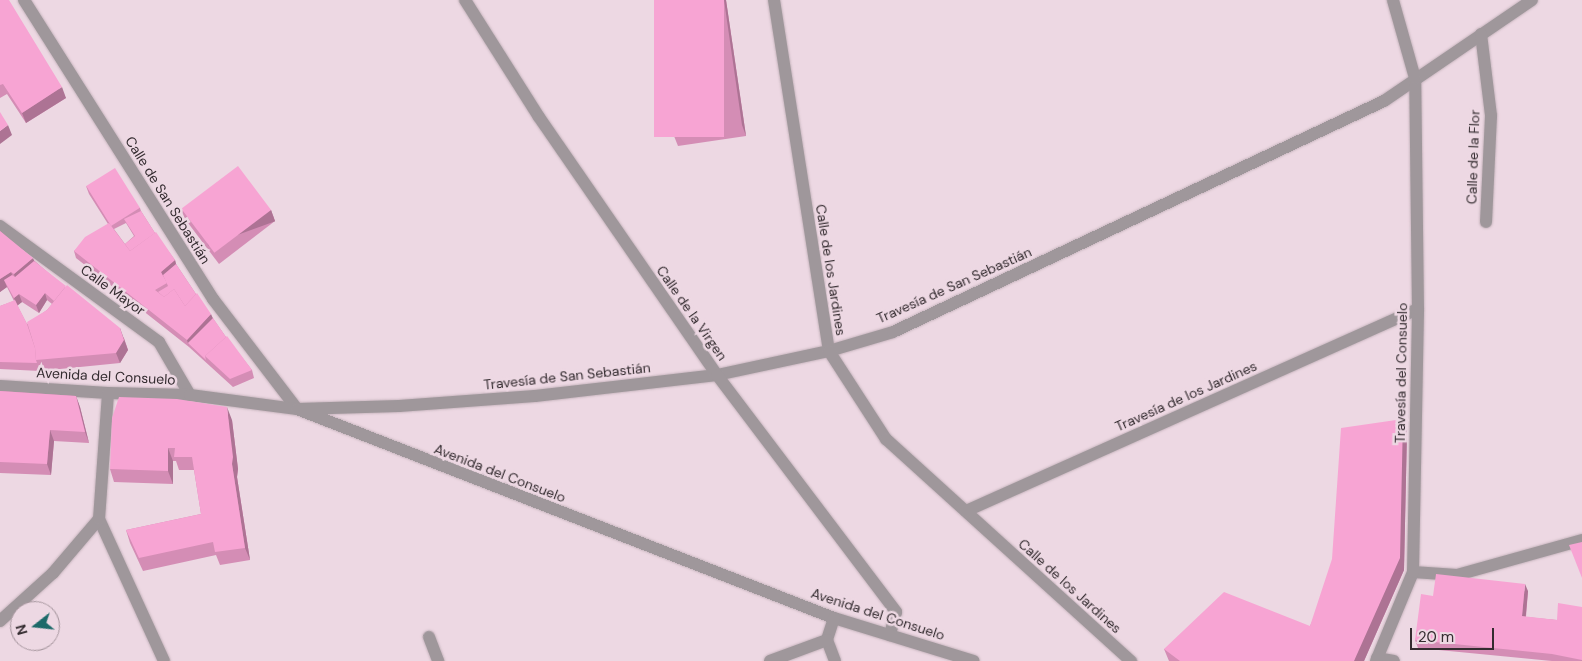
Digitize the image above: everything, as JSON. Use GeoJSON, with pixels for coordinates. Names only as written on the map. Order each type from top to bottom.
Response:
{"type":"FeatureCollection","features":[{"type":"Feature","properties":{"kind":"street","name":"Calle de San Sebastián"},"geometry":{"type":"LineString","coordinates":[[24,0],[213,299],[297,409]]}},
{"type":"Feature","properties":{"kind":"street","name":"Calle de la Virgen"},"geometry":{"type":"LineString","coordinates":[[465,0],[539,117],[717,375],[896,612],[890,635]]}},
{"type":"Feature","properties":{"kind":"street","name":"Calle de los Jardines"},"geometry":{"type":"LineString","coordinates":[[774,0],[829,351],[886,439],[1131,661]]}},
{"type":"Feature","properties":{"kind":"street","name":"Travesía del Consuelo"},"geometry":{"type":"LineString","coordinates":[[1377,659],[1413,572],[1418,309],[1415,78],[1393,0]]}},
{"type":"Feature","properties":{"kind":"street","name":"Travesía de San Sebastián"},"geometry":{"type":"LineString","coordinates":[[297,409],[399,406],[534,396],[717,375],[829,351],[893,332],[1384,101],[1415,78],[1532,0]]}},
{"type":"Feature","properties":{"kind":"street","name":"Calle de la Flor"},"geometry":{"type":"LineString","coordinates":[[1481,34],[1491,116],[1486,222]]}},
{"type":"Feature","properties":{"kind":"street","name":"Calle Mayor"},"geometry":{"type":"LineString","coordinates":[[0,226],[159,342],[190,395]]}},
{"type":"Feature","properties":{"kind":"street","name":"Travesía de los Jardines"},"geometry":{"type":"LineString","coordinates":[[966,511],[1418,309]]}},
{"type":"Feature","properties":{"kind":"street","name":"Avenida del Consuelo"},"geometry":{"type":"LineString","coordinates":[[0,386],[108,394],[190,395],[297,409],[834,618],[974,661]]}},
{"type":"Feature","properties":{"kind":"street"},"geometry":{"type":"LineString","coordinates":[[108,394],[99,519],[164,661]]}},
{"type":"Feature","properties":{"kind":"street"},"geometry":{"type":"LineString","coordinates":[[0,621],[53,573],[99,519]]}},
{"type":"Feature","properties":{"kind":"street"},"geometry":{"type":"LineString","coordinates":[[1413,572],[1456,575],[1582,540]]}},
{"type":"Feature","properties":{"kind":"street"},"geometry":{"type":"LineString","coordinates":[[834,618],[827,640],[835,661]]}},
{"type":"Feature","properties":{"kind":"street"},"geometry":{"type":"LineString","coordinates":[[429,636],[438,661]]}},
{"type":"Feature","properties":{"kind":"street"},"geometry":{"type":"LineString","coordinates":[[770,661],[827,640]]}},
{"type":"Feature","properties":{"kind":"street"},"geometry":{"type":"LineString","coordinates":[[1377,659],[1394,661]]}},
{"type":"Feature","properties":{"kind":"building"},"geometry":{"type":"Polygon","coordinates":[[[0,0],[9,0],[62,87],[22,113],[3,84],[0,85],[0,0]]]}},
{"type":"Feature","properties":{"kind":"building"},"geometry":{"type":"Polygon","coordinates":[[[654,0],[724,0],[724,137],[654,137],[654,0]]]}},
{"type":"Feature","properties":{"kind":"building"},"geometry":{"type":"Polygon","coordinates":[[[0,112],[8,125],[0,131],[0,112]]]}},
{"type":"Feature","properties":{"kind":"building"},"geometry":{"type":"Polygon","coordinates":[[[238,166],[271,210],[214,253],[181,209],[238,166]]]}},
{"type":"Feature","properties":{"kind":"building"},"geometry":{"type":"Polygon","coordinates":[[[115,168],[140,208],[111,226],[86,186],[115,168]]]}},
{"type":"Feature","properties":{"kind":"building"},"geometry":{"type":"Polygon","coordinates":[[[141,211],[155,233],[130,251],[125,244],[135,236],[124,219],[141,211]]]}},
{"type":"Feature","properties":{"kind":"building"},"geometry":{"type":"Polygon","coordinates":[[[109,223],[130,251],[156,232],[175,260],[161,272],[167,283],[155,290],[164,297],[174,289],[185,306],[197,293],[211,314],[187,340],[74,251],[85,237],[109,223]]]}},
{"type":"Feature","properties":{"kind":"building"},"geometry":{"type":"Polygon","coordinates":[[[0,231],[33,258],[14,274],[11,272],[0,279],[0,231]]]}},
{"type":"Feature","properties":{"kind":"building"},"geometry":{"type":"Polygon","coordinates":[[[34,261],[66,286],[54,301],[45,293],[36,305],[19,294],[14,298],[4,280],[12,275],[15,277],[34,261]]]}},
{"type":"Feature","properties":{"kind":"building"},"geometry":{"type":"Polygon","coordinates":[[[176,264],[196,294],[185,306],[174,289],[164,297],[158,292],[168,286],[163,275],[176,264]]]}},
{"type":"Feature","properties":{"kind":"building"},"geometry":{"type":"Polygon","coordinates":[[[67,285],[120,328],[124,340],[116,353],[36,360],[35,348],[27,322],[47,310],[67,285]]]}},
{"type":"Feature","properties":{"kind":"building"},"geometry":{"type":"Polygon","coordinates":[[[15,300],[27,324],[35,348],[37,363],[0,362],[0,306],[15,300]]]}},
{"type":"Feature","properties":{"kind":"building"},"geometry":{"type":"Polygon","coordinates":[[[213,318],[226,337],[205,356],[206,360],[188,343],[213,318]]]}},
{"type":"Feature","properties":{"kind":"building"},"geometry":{"type":"Polygon","coordinates":[[[227,336],[252,370],[230,379],[205,356],[227,336]]]}},
{"type":"Feature","properties":{"kind":"building"},"geometry":{"type":"Polygon","coordinates":[[[0,391],[76,396],[85,432],[50,430],[47,464],[0,462],[0,391]]]}},
{"type":"Feature","properties":{"kind":"building"},"geometry":{"type":"Polygon","coordinates":[[[119,397],[177,399],[227,407],[233,457],[232,464],[245,548],[215,552],[213,542],[139,558],[126,530],[201,514],[192,457],[174,457],[175,448],[168,448],[168,471],[110,469],[112,418],[119,397]]]}},
{"type":"Feature","properties":{"kind":"building"},"geometry":{"type":"Polygon","coordinates":[[[1403,419],[1400,558],[1354,661],[1180,661],[1164,649],[1224,592],[1310,626],[1332,559],[1341,428],[1403,419]]]}},
{"type":"Feature","properties":{"kind":"building"},"geometry":{"type":"Polygon","coordinates":[[[1582,542],[1582,578],[1569,545],[1582,542]]]}},
{"type":"Feature","properties":{"kind":"building"},"geometry":{"type":"Polygon","coordinates":[[[1436,574],[1525,584],[1522,616],[1557,620],[1558,603],[1582,607],[1582,660],[1552,654],[1415,640],[1421,594],[1433,596],[1436,574]]]}}]}
